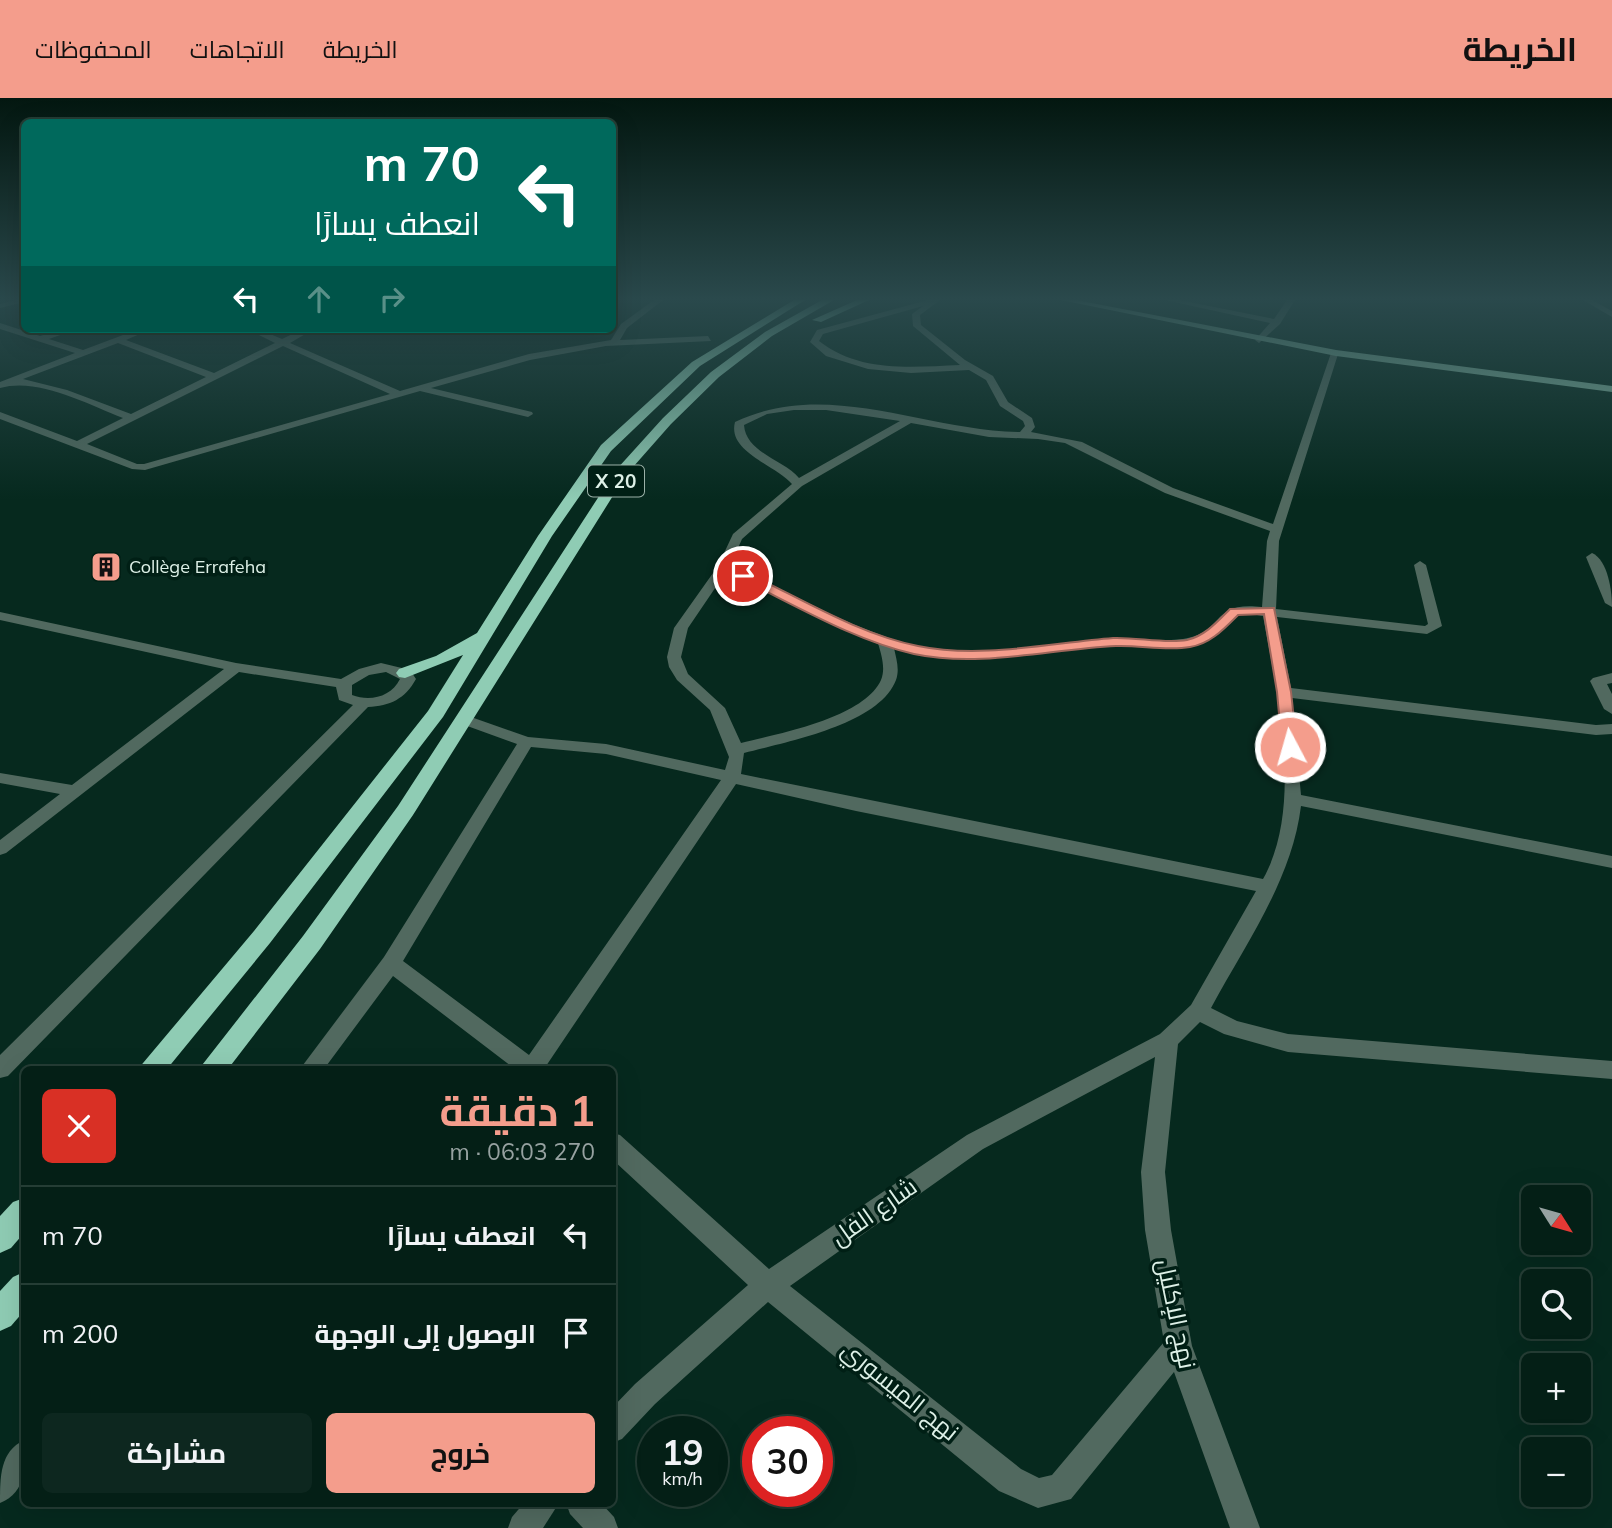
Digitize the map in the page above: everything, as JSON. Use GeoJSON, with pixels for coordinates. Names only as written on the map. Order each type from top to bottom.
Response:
{"type":"FeatureCollection","features":[{"type":"Feature","properties":{"kind":"highway","name":"X 20"},"geometry":{"type":"LineString","coordinates":[[606,448],[693,367]]}},
{"type":"Feature","properties":{"kind":"highway","name":"X 20"},"geometry":{"type":"LineString","coordinates":[[214,1066],[314,940],[384,843],[621,473],[649,439],[720,367]]}},
{"type":"Feature","properties":{"kind":"highway","name":"X 20"},"geometry":{"type":"LineString","coordinates":[[649,439],[685,408],[744,367]]}},
{"type":"Feature","properties":{"kind":"highway","name":"X 20"},"geometry":{"type":"LineString","coordinates":[[153,1066],[335,845],[436,713],[545,536],[642,395]]}},
{"type":"Feature","properties":{"kind":"highway"},"geometry":{"type":"LineString","coordinates":[[405,673],[442,660],[486,634]]}},
{"type":"Feature","properties":{"kind":"highway"},"geometry":{"type":"LineString","coordinates":[[0,1238],[21,1215]]}},
{"type":"Feature","properties":{"kind":"highway"},"geometry":{"type":"LineString","coordinates":[[0,1315],[21,1291]]}},
{"type":"Feature","properties":{"kind":"main road"},"geometry":{"type":"LineString","coordinates":[[1438,367],[1612,390]]}},
{"type":"Feature","properties":{"kind":"street"},"geometry":{"type":"LineString","coordinates":[[0,385],[47,367]]}},
{"type":"Feature","properties":{"kind":"street"},"geometry":{"type":"LineString","coordinates":[[188,367],[215,377]]}},
{"type":"Feature","properties":{"kind":"street"},"geometry":{"type":"LineString","coordinates":[[79,444],[236,367]]}},
{"type":"Feature","properties":{"kind":"street"},"geometry":{"type":"LineString","coordinates":[[335,367],[397,393]]}},
{"type":"Feature","properties":{"kind":"street"},"geometry":{"type":"LineString","coordinates":[[0,415],[135,467],[150,466],[496,367]]}},
{"type":"Feature","properties":{"kind":"street"},"geometry":{"type":"LineString","coordinates":[[878,367],[889,370],[972,367],[990,378],[1004,404],[1028,420],[1030,427],[1025,432]]}},
{"type":"Feature","properties":{"kind":"street","name":"شارع الفل"},"geometry":{"type":"LineString","coordinates":[[616,1425],[645,1394],[768,1285],[975,1142],[1168,1040],[1198,1011],[1268,887],[1288,837],[1293,799],[1284,692],[1269,611],[1275,529],[1331,367]]}},
{"type":"Feature","properties":{"kind":"street"},"geometry":{"type":"LineString","coordinates":[[0,376],[64,392],[132,418]]}},
{"type":"Feature","properties":{"kind":"street"},"geometry":{"type":"LineString","coordinates":[[416,388],[527,414]]}},
{"type":"Feature","properties":{"kind":"street"},"geometry":{"type":"LineString","coordinates":[[798,484],[790,473],[758,456],[740,434],[739,424],[763,410],[785,407],[860,410],[907,421],[990,434],[1025,432],[1083,446],[1135,474],[1211,507],[1275,529]]}},
{"type":"Feature","properties":{"kind":"street"},"geometry":{"type":"LineString","coordinates":[[533,1066],[731,779],[737,763],[735,750],[717,708],[682,677],[674,657],[681,628],[724,566],[737,537],[798,484],[907,421]]}},
{"type":"Feature","properties":{"kind":"street"},"geometry":{"type":"LineString","coordinates":[[1592,557],[1612,603]]}},
{"type":"Feature","properties":{"kind":"street"},"geometry":{"type":"LineString","coordinates":[[724,566],[885,641],[916,650],[981,654],[1116,642],[1190,643],[1213,632],[1234,611],[1269,611],[1432,629],[1433,618],[1420,565]]}},
{"type":"Feature","properties":{"kind":"street"},"geometry":{"type":"LineString","coordinates":[[0,616],[236,667],[344,684],[362,671],[374,668],[387,667],[405,673],[408,679],[399,693],[376,703],[363,704],[345,697],[344,684]]}},
{"type":"Feature","properties":{"kind":"street"},"geometry":{"type":"LineString","coordinates":[[735,750],[852,713],[877,696],[888,682],[891,666],[885,641]]}},
{"type":"Feature","properties":{"kind":"street"},"geometry":{"type":"LineString","coordinates":[[0,849],[236,667]]}},
{"type":"Feature","properties":{"kind":"street"},"geometry":{"type":"LineString","coordinates":[[1612,678],[1598,681],[1612,709]]}},
{"type":"Feature","properties":{"kind":"street"},"geometry":{"type":"LineString","coordinates":[[1284,692],[1596,730],[1612,729]]}},
{"type":"Feature","properties":{"kind":"street"},"geometry":{"type":"LineString","coordinates":[[0,1069],[363,704]]}},
{"type":"Feature","properties":{"kind":"street"},"geometry":{"type":"LineString","coordinates":[[465,720],[526,742],[606,749],[731,779],[1268,887]]}},
{"type":"Feature","properties":{"kind":"street"},"geometry":{"type":"LineString","coordinates":[[313,1066],[391,963],[526,742]]}},
{"type":"Feature","properties":{"kind":"street"},"geometry":{"type":"LineString","coordinates":[[0,778],[74,791]]}},
{"type":"Feature","properties":{"kind":"street"},"geometry":{"type":"LineString","coordinates":[[1293,799],[1612,862]]}},
{"type":"Feature","properties":{"kind":"street"},"geometry":{"type":"LineString","coordinates":[[391,963],[527,1066]]}},
{"type":"Feature","properties":{"kind":"street"},"geometry":{"type":"LineString","coordinates":[[1198,1011],[1232,1028],[1288,1044],[1612,1070]]}},
{"type":"Feature","properties":{"kind":"street","name":"نهج الإكليل"},"geometry":{"type":"LineString","coordinates":[[1168,1040],[1153,1172],[1158,1230],[1178,1346],[1245,1528]]}},
{"type":"Feature","properties":{"kind":"street","name":"نهج الميسوري"},"geometry":{"type":"LineString","coordinates":[[616,1147],[768,1285],[1010,1480],[1038,1493],[1060,1488],[1178,1346]]}},
{"type":"Feature","properties":{"kind":"street"},"geometry":{"type":"LineString","coordinates":[[0,1488],[21,1459]]}},
{"type":"Feature","properties":{"kind":"street"},"geometry":{"type":"LineString","coordinates":[[523,1528],[541,1507]]}},
{"type":"Feature","properties":{"kind":"street"},"geometry":{"type":"LineString","coordinates":[[585,1507],[603,1528]]}},
{"type":"Feature","properties":{"kind":"place","name":"Collège Errafeha"},"geometry":{"type":"Point","coordinates":[106,567]}},
{"type":"Feature","properties":{"kind":"route"},"geometry":{"type":"LineString","coordinates":[[743,576],[866,634],[916,650],[943,653],[981,654],[1116,642],[1190,643],[1213,632],[1234,611],[1269,611],[1284,692],[1290,747]]}}]}
